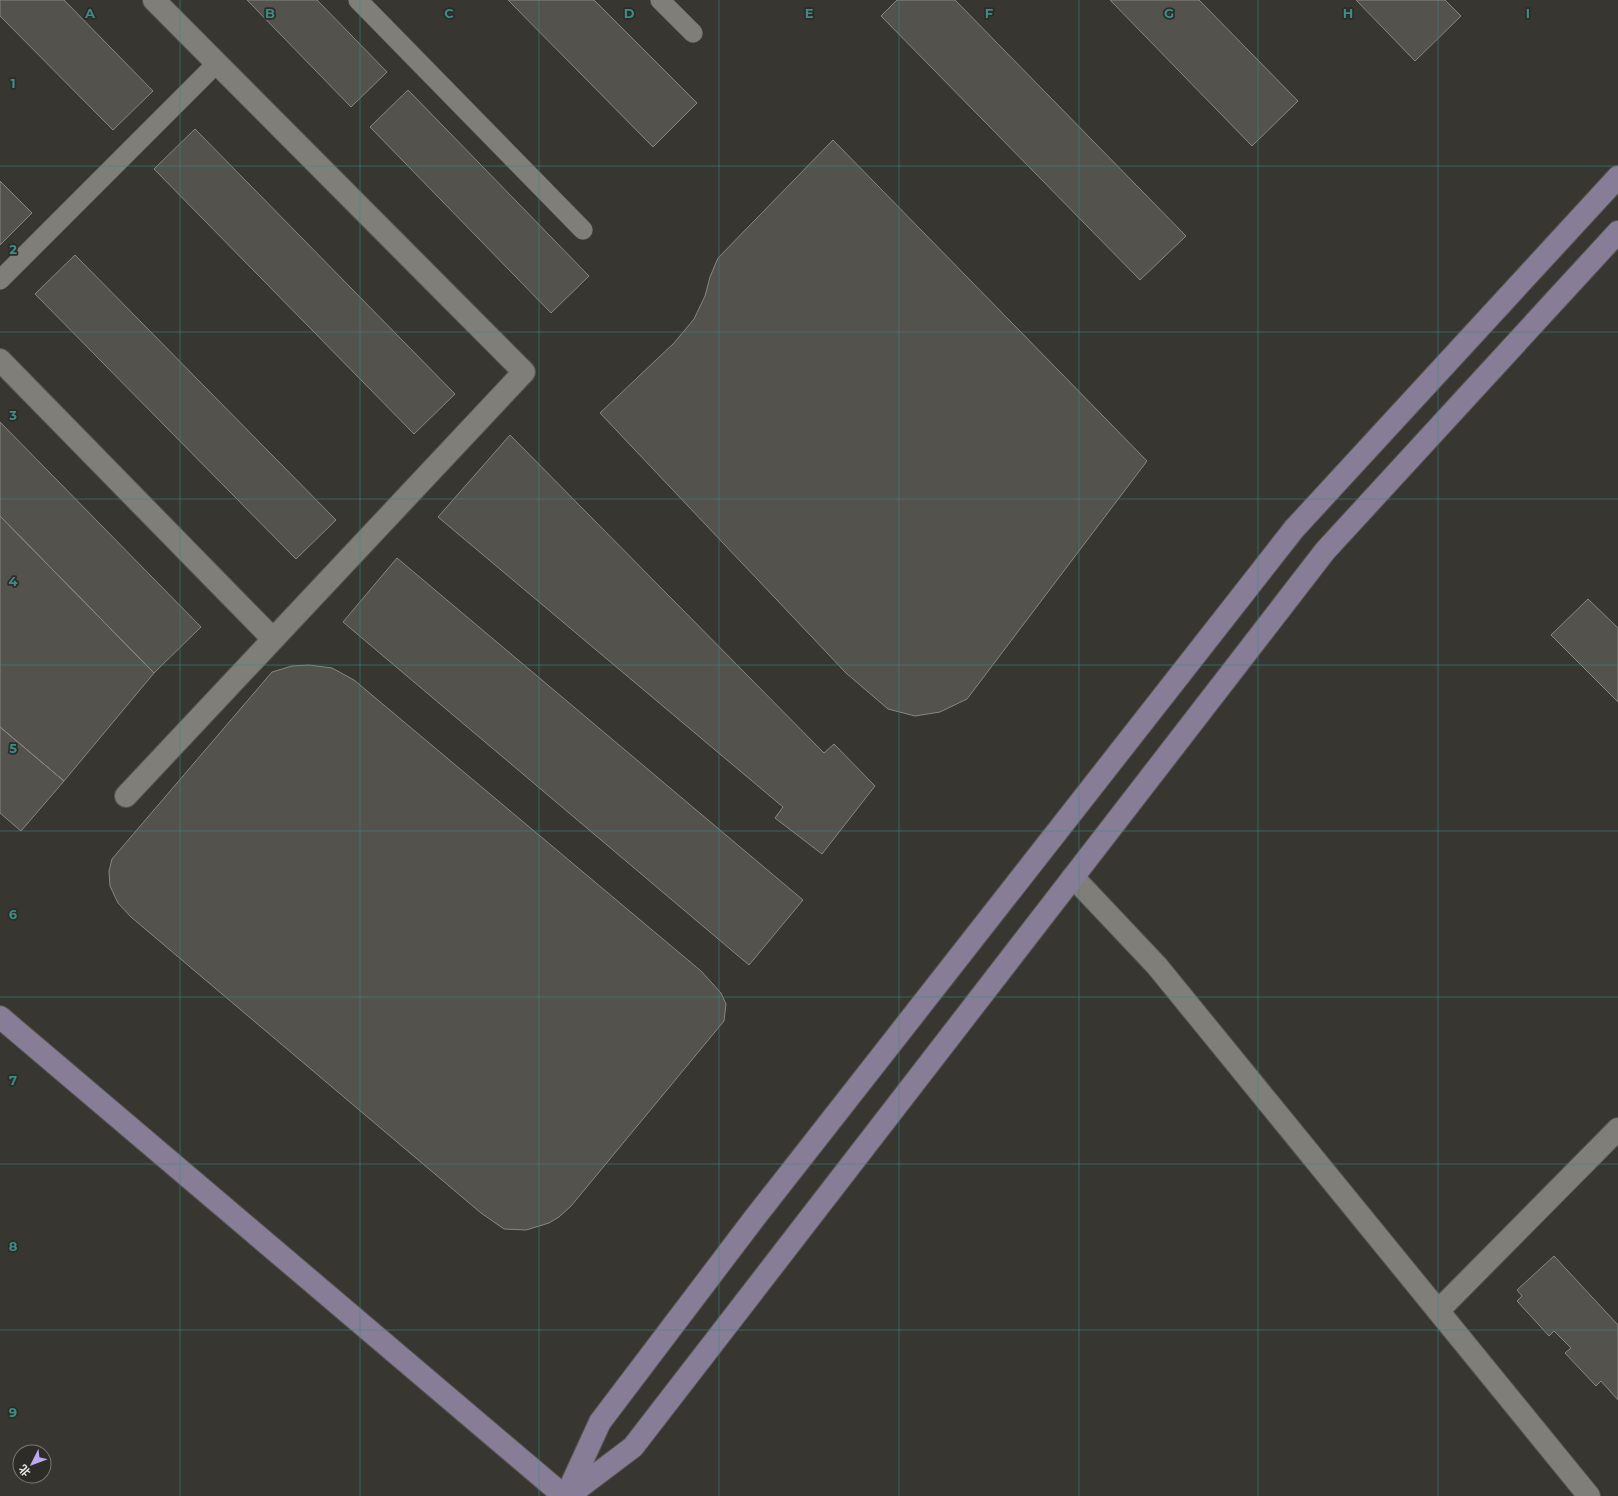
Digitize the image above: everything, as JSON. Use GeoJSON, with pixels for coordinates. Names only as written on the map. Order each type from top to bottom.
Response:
{"type":"FeatureCollection","features":[{"type":"Feature","properties":{"kind":"main road"},"geometry":{"type":"LineString","coordinates":[[566,1496],[600,1422],[609,1409],[763,1208],[1294,529],[1618,177]]}},
{"type":"Feature","properties":{"kind":"main road"},"geometry":{"type":"LineString","coordinates":[[566,1496],[633,1447],[1325,551],[1618,232]]}},
{"type":"Feature","properties":{"kind":"main road"},"geometry":{"type":"LineString","coordinates":[[0,1016],[566,1496]]}},
{"type":"Feature","properties":{"kind":"street"},"geometry":{"type":"LineString","coordinates":[[126,796],[524,372],[154,0]]}},
{"type":"Feature","properties":{"kind":"street"},"geometry":{"type":"LineString","coordinates":[[0,360],[273,639]]}},
{"type":"Feature","properties":{"kind":"street"},"geometry":{"type":"LineString","coordinates":[[1073,877],[1157,966],[1589,1496]]}},
{"type":"Feature","properties":{"kind":"street"},"geometry":{"type":"LineString","coordinates":[[1438,1311],[1618,1129]]}},
{"type":"Feature","properties":{"kind":"lane"},"geometry":{"type":"LineString","coordinates":[[358,0],[583,230]]}},
{"type":"Feature","properties":{"kind":"lane"},"geometry":{"type":"LineString","coordinates":[[660,0],[693,33]]}},
{"type":"Feature","properties":{"kind":"lane"},"geometry":{"type":"LineString","coordinates":[[0,280],[217,63]]}},
{"type":"Feature","properties":{"kind":"building"},"geometry":{"type":"Polygon","coordinates":[[[0,0],[64,0],[153,91],[113,130],[0,16],[0,0]]]}},
{"type":"Feature","properties":{"kind":"building"},"geometry":{"type":"Polygon","coordinates":[[[247,0],[317,0],[387,72],[351,107],[247,0]]]}},
{"type":"Feature","properties":{"kind":"building"},"geometry":{"type":"Polygon","coordinates":[[[508,0],[594,0],[697,103],[653,147],[508,0]]]}},
{"type":"Feature","properties":{"kind":"building"},"geometry":{"type":"Polygon","coordinates":[[[897,0],[955,0],[1186,236],[1140,280],[881,16],[897,0]]]}},
{"type":"Feature","properties":{"kind":"building"},"geometry":{"type":"Polygon","coordinates":[[[1110,0],[1199,0],[1298,101],[1252,146],[1110,0]]]}},
{"type":"Feature","properties":{"kind":"building"},"geometry":{"type":"Polygon","coordinates":[[[1356,0],[1445,0],[1461,16],[1415,61],[1356,0]]]}},
{"type":"Feature","properties":{"kind":"building"},"geometry":{"type":"Polygon","coordinates":[[[408,90],[589,276],[551,313],[370,127],[408,90]]]}},
{"type":"Feature","properties":{"kind":"building"},"geometry":{"type":"Polygon","coordinates":[[[195,129],[455,394],[414,434],[154,169],[195,129]]]}},
{"type":"Feature","properties":{"kind":"building"},"geometry":{"type":"Polygon","coordinates":[[[833,140],[1147,461],[967,699],[940,712],[915,716],[888,709],[846,673],[600,413],[674,343],[694,319],[705,296],[710,277],[718,258],[833,140]]]}},
{"type":"Feature","properties":{"kind":"building"},"geometry":{"type":"Polygon","coordinates":[[[0,181],[32,213],[0,245],[0,181]]]}},
{"type":"Feature","properties":{"kind":"building"},"geometry":{"type":"Polygon","coordinates":[[[75,255],[336,520],[296,559],[35,294],[75,255]]]}},
{"type":"Feature","properties":{"kind":"building"},"geometry":{"type":"Polygon","coordinates":[[[0,422],[201,627],[154,673],[0,516],[0,422]]]}},
{"type":"Feature","properties":{"kind":"building"},"geometry":{"type":"Polygon","coordinates":[[[510,435],[824,753],[834,744],[875,786],[822,854],[775,818],[783,807],[438,517],[510,435]]]}},
{"type":"Feature","properties":{"kind":"building"},"geometry":{"type":"Polygon","coordinates":[[[0,516],[154,673],[64,781],[0,727],[0,516]]]}},
{"type":"Feature","properties":{"kind":"building"},"geometry":{"type":"Polygon","coordinates":[[[397,558],[803,900],[749,965],[343,622],[397,558]]]}},
{"type":"Feature","properties":{"kind":"building"},"geometry":{"type":"Polygon","coordinates":[[[1588,599],[1618,628],[1618,702],[1551,635],[1588,599]]]}},
{"type":"Feature","properties":{"kind":"building"},"geometry":{"type":"Polygon","coordinates":[[[309,665],[332,668],[354,680],[701,971],[721,993],[726,1004],[724,1021],[571,1206],[559,1217],[549,1223],[526,1230],[504,1229],[481,1213],[131,917],[118,903],[110,886],[109,871],[112,859],[272,672],[292,666],[309,665]]]}},
{"type":"Feature","properties":{"kind":"building"},"geometry":{"type":"Polygon","coordinates":[[[0,727],[64,781],[21,831],[0,813],[0,727]]]}},
{"type":"Feature","properties":{"kind":"building"},"geometry":{"type":"Polygon","coordinates":[[[1554,1256],[1618,1325],[1618,1400],[1601,1381],[1596,1386],[1565,1353],[1571,1348],[1554,1331],[1549,1336],[1517,1301],[1522,1296],[1517,1290],[1554,1256]]]}}]}
